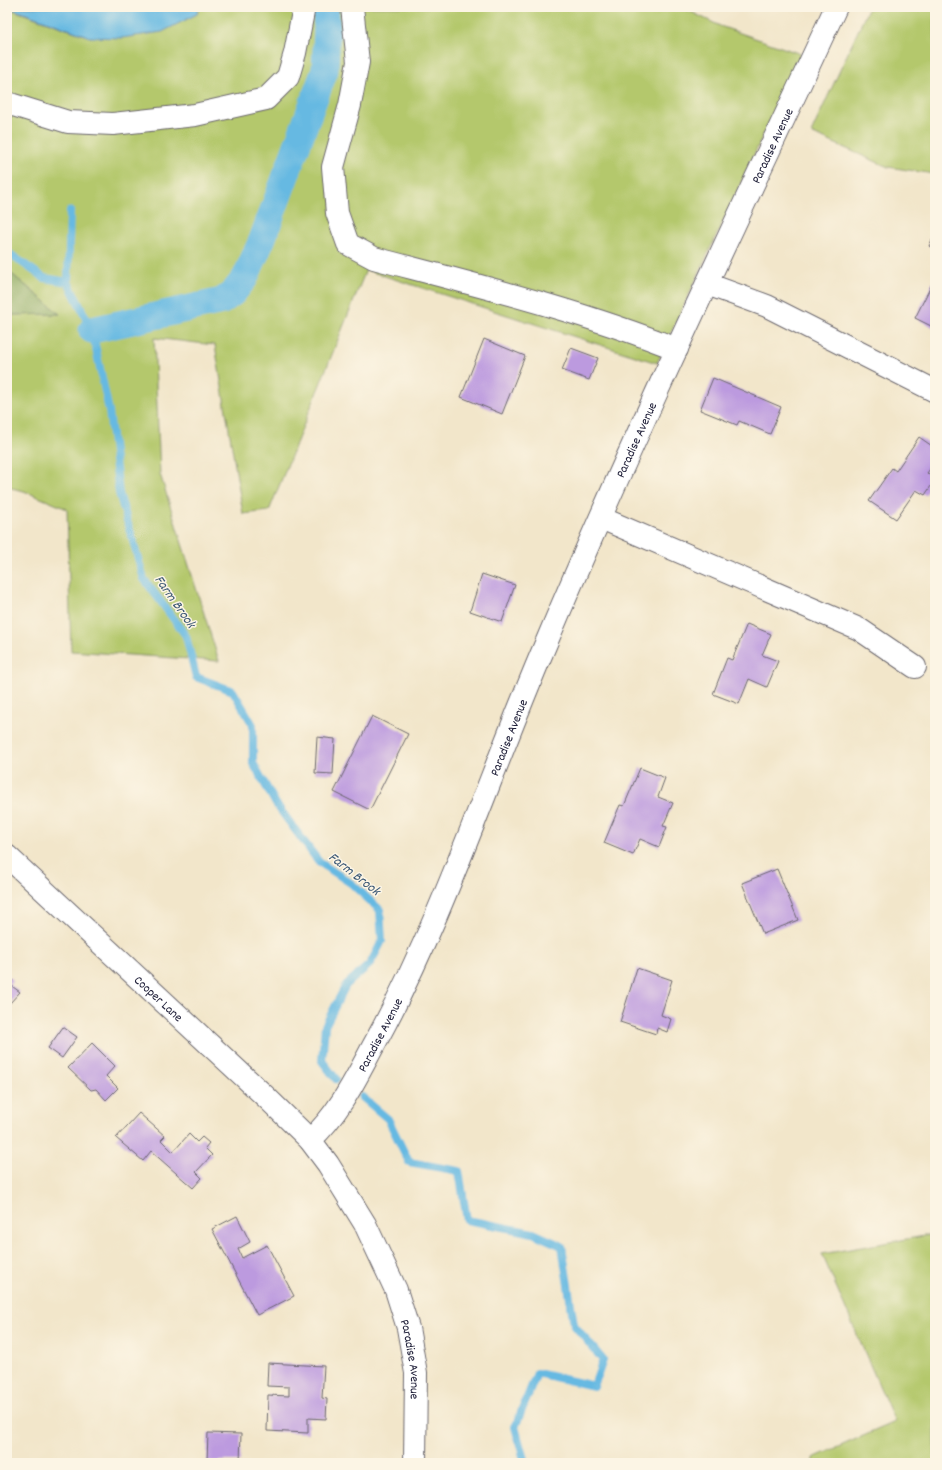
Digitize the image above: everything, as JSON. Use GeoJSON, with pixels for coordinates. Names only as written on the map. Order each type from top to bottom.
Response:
{"type":"FeatureCollection","features":[{"type":"Feature","properties":{"kind":"street"},"geometry":{"type":"LineString","coordinates":[[7,103],[68,122],[113,124],[195,114],[266,99],[288,77],[295,53],[304,7]]}},
{"type":"Feature","properties":{"kind":"street"},"geometry":{"type":"LineString","coordinates":[[352,7],[358,62],[350,105],[333,167],[337,213],[348,244],[374,258],[558,307],[633,331],[677,349]]}},
{"type":"Feature","properties":{"kind":"street","name":"Paradise Avenue"},"geometry":{"type":"LineString","coordinates":[[415,1463],[416,1373],[408,1328],[396,1290],[361,1218],[332,1169],[310,1140],[324,1128],[334,1115],[392,1012],[439,911],[542,652],[677,349],[836,7]]}},
{"type":"Feature","properties":{"kind":"street"},"geometry":{"type":"LineString","coordinates":[[707,284],[767,306],[935,392]]}},
{"type":"Feature","properties":{"kind":"street"},"geometry":{"type":"LineString","coordinates":[[601,518],[859,629],[915,667]]}},
{"type":"Feature","properties":{"kind":"street","name":"Cooper Lane"},"geometry":{"type":"LineString","coordinates":[[7,856],[267,1098],[310,1140]]}},
{"type":"Feature","properties":{"kind":"green space"},"geometry":{"type":"Polygon","coordinates":[[[199,7],[681,7],[720,26],[801,54],[657,363],[366,270],[269,511],[243,514],[215,345],[154,338],[160,474],[219,661],[71,651],[67,509],[24,491],[7,487],[7,315],[60,314],[7,270],[7,8],[90,37],[197,14],[199,7]]]}},
{"type":"Feature","properties":{"kind":"green space"},"geometry":{"type":"Polygon","coordinates":[[[869,7],[935,7],[935,174],[888,167],[811,133],[869,7]]]}},
{"type":"Feature","properties":{"kind":"green space"},"geometry":{"type":"Polygon","coordinates":[[[7,270],[60,314],[7,315],[7,270]]]}},
{"type":"Feature","properties":{"kind":"green space"},"geometry":{"type":"Polygon","coordinates":[[[935,1234],[935,1463],[813,1463],[813,1458],[895,1422],[822,1254],[935,1234]]]}},
{"type":"Feature","properties":{"kind":"water"},"geometry":{"type":"Polygon","coordinates":[[[7,7],[199,7],[197,14],[162,32],[122,38],[90,37],[7,7]]]}},
{"type":"Feature","properties":{"kind":"building"},"geometry":{"type":"Polygon","coordinates":[[[935,234],[935,249],[929,246],[935,234]]]}},
{"type":"Feature","properties":{"kind":"building"},"geometry":{"type":"Polygon","coordinates":[[[935,278],[935,328],[915,318],[935,278]]]}},
{"type":"Feature","properties":{"kind":"building"},"geometry":{"type":"Polygon","coordinates":[[[484,339],[525,356],[502,414],[461,397],[484,339]]]}},
{"type":"Feature","properties":{"kind":"building"},"geometry":{"type":"Polygon","coordinates":[[[571,348],[598,358],[589,380],[562,370],[571,348]]]}},
{"type":"Feature","properties":{"kind":"building"},"geometry":{"type":"Polygon","coordinates":[[[713,378],[781,407],[770,434],[739,421],[737,425],[700,410],[713,378]]]}},
{"type":"Feature","properties":{"kind":"building"},"geometry":{"type":"Polygon","coordinates":[[[919,437],[935,448],[935,462],[927,473],[935,480],[925,495],[916,490],[896,519],[869,501],[892,468],[896,471],[919,437]]]}},
{"type":"Feature","properties":{"kind":"building"},"geometry":{"type":"Polygon","coordinates":[[[482,574],[515,585],[502,622],[470,611],[482,574]]]}},
{"type":"Feature","properties":{"kind":"building"},"geometry":{"type":"Polygon","coordinates":[[[747,624],[771,634],[762,655],[778,661],[767,687],[749,679],[739,704],[713,694],[727,658],[732,660],[747,624]]]}},
{"type":"Feature","properties":{"kind":"building"},"geometry":{"type":"Polygon","coordinates":[[[372,716],[408,734],[371,808],[368,809],[334,792],[372,716]]]}},
{"type":"Feature","properties":{"kind":"building"},"geometry":{"type":"Polygon","coordinates":[[[317,737],[335,739],[333,774],[315,773],[317,737]]]}},
{"type":"Feature","properties":{"kind":"building"},"geometry":{"type":"Polygon","coordinates":[[[640,768],[665,778],[658,797],[673,803],[663,826],[667,827],[659,847],[640,839],[633,855],[604,843],[620,805],[624,806],[640,768]]]}},
{"type":"Feature","properties":{"kind":"building"},"geometry":{"type":"Polygon","coordinates":[[[777,869],[798,920],[763,934],[742,883],[777,869]]]}},
{"type":"Feature","properties":{"kind":"building"},"geometry":{"type":"Polygon","coordinates":[[[637,968],[672,980],[661,1015],[671,1019],[667,1032],[657,1028],[656,1034],[620,1022],[637,968]]]}},
{"type":"Feature","properties":{"kind":"building"},"geometry":{"type":"Polygon","coordinates":[[[7,976],[13,980],[9,984],[20,992],[9,1004],[7,1002],[7,976]]]}},
{"type":"Feature","properties":{"kind":"building"},"geometry":{"type":"Polygon","coordinates":[[[63,1027],[77,1037],[62,1058],[48,1048],[63,1027]]]}},
{"type":"Feature","properties":{"kind":"building"},"geometry":{"type":"Polygon","coordinates":[[[92,1043],[115,1066],[106,1076],[118,1088],[106,1100],[96,1089],[91,1090],[68,1068],[92,1043]]]}},
{"type":"Feature","properties":{"kind":"building"},"geometry":{"type":"Polygon","coordinates":[[[139,1113],[165,1136],[161,1140],[173,1152],[189,1134],[197,1142],[202,1137],[209,1143],[205,1148],[212,1155],[196,1172],[202,1178],[193,1188],[151,1151],[143,1161],[116,1138],[139,1113]]]}},
{"type":"Feature","properties":{"kind":"building"},"geometry":{"type":"Polygon","coordinates":[[[237,1216],[250,1242],[238,1249],[242,1258],[267,1245],[294,1296],[257,1315],[212,1229],[237,1216]]]}},
{"type":"Feature","properties":{"kind":"building"},"geometry":{"type":"Polygon","coordinates":[[[268,1363],[324,1366],[322,1398],[327,1399],[326,1419],[308,1418],[308,1433],[267,1431],[268,1395],[289,1396],[289,1387],[267,1386],[268,1363]]]}},
{"type":"Feature","properties":{"kind":"building"},"geometry":{"type":"Polygon","coordinates":[[[208,1433],[241,1434],[240,1461],[207,1461],[208,1433]]]}},
{"type":"Feature","properties":{"kind":"waterway"},"geometry":{"type":"LineString","coordinates":[[92,330],[222,301],[233,293],[245,278],[262,240],[325,70],[327,27],[325,7]]}},
{"type":"Feature","properties":{"kind":"waterway","name":"Farm Brook"},"geometry":{"type":"LineString","coordinates":[[70,211],[68,282],[92,330],[109,411],[119,493],[144,579],[186,636],[196,677],[233,691],[253,725],[253,763],[276,804],[319,862],[352,884],[380,910],[382,941],[370,964],[346,985],[325,1026],[322,1061],[336,1079]]}},
{"type":"Feature","properties":{"kind":"waterway"},"geometry":{"type":"LineString","coordinates":[[7,252],[44,278],[68,282]]}},
{"type":"Feature","properties":{"kind":"waterway"},"geometry":{"type":"LineString","coordinates":[[362,1097],[388,1119],[409,1162],[459,1171],[467,1220],[533,1233],[562,1246],[574,1325],[603,1360],[594,1386],[537,1373],[515,1427],[525,1463]]}}]}
